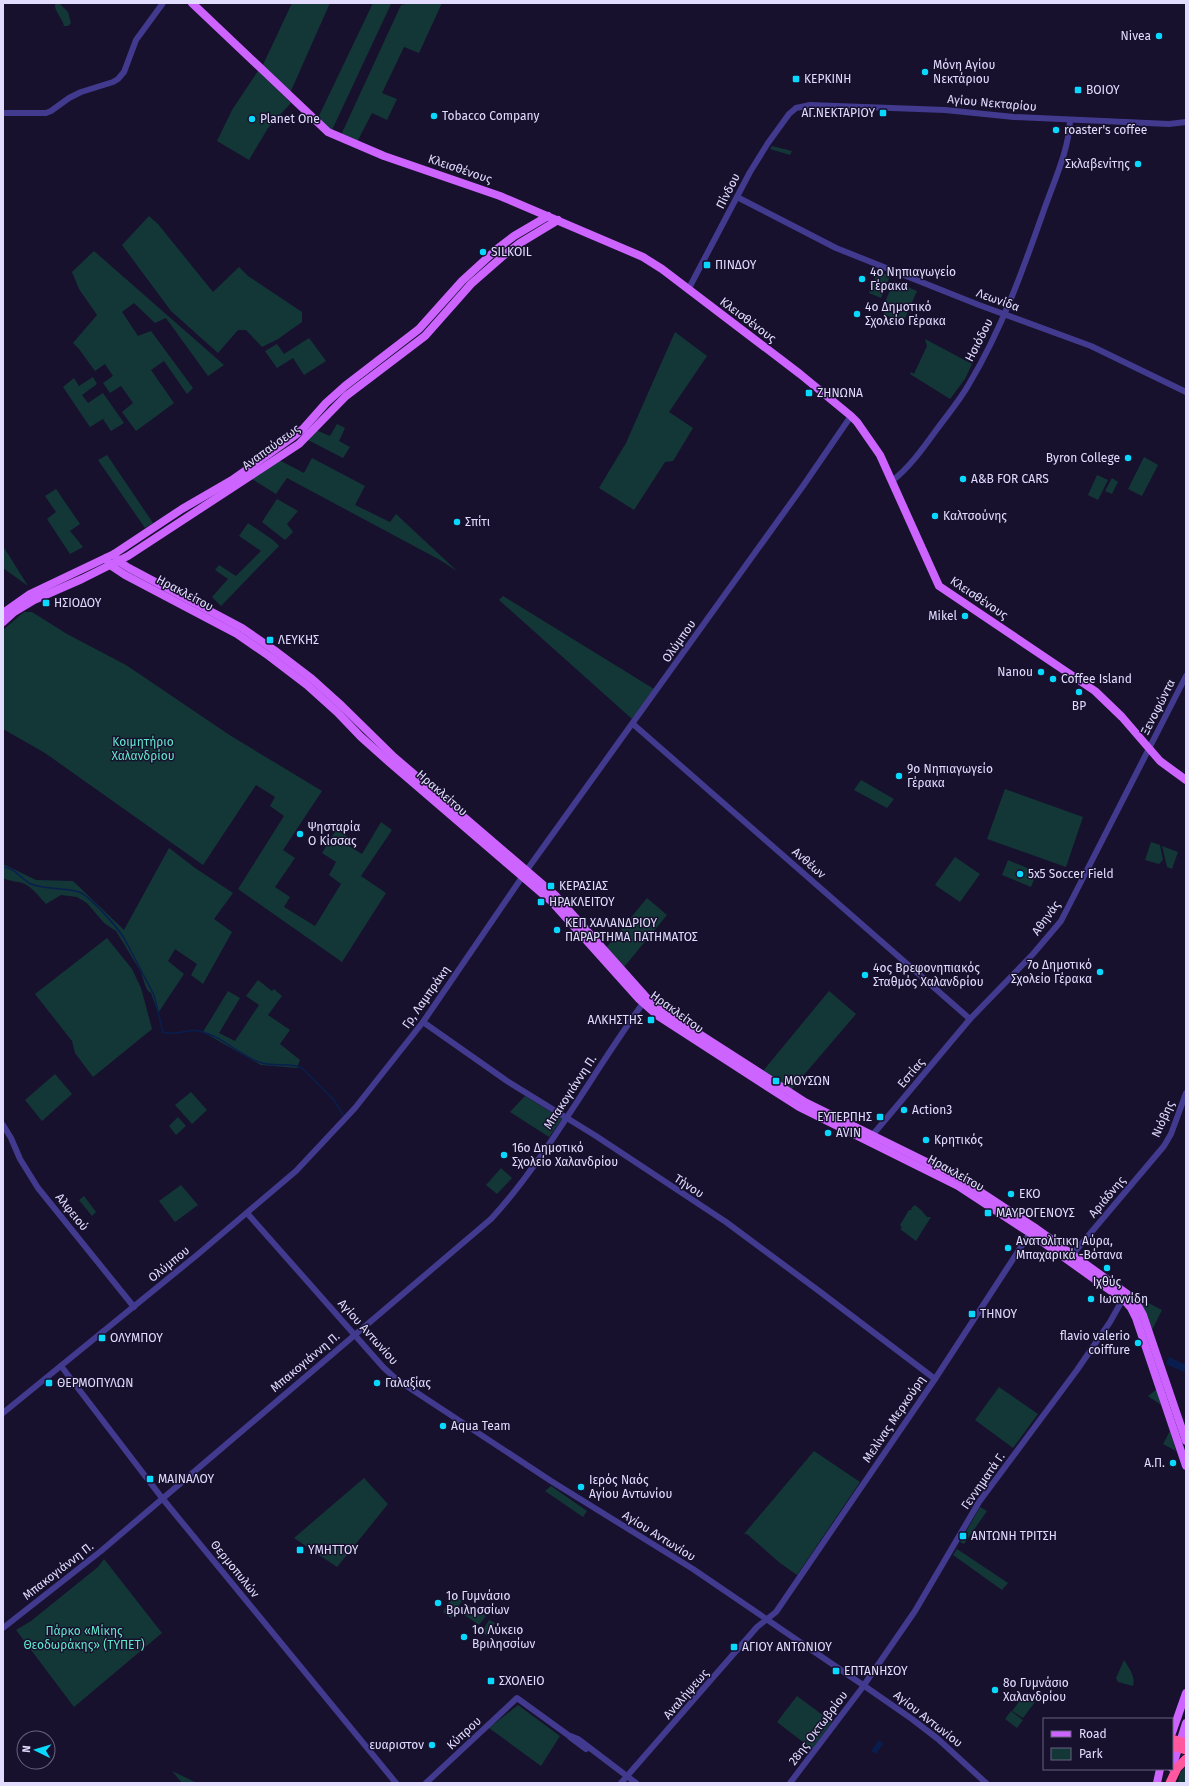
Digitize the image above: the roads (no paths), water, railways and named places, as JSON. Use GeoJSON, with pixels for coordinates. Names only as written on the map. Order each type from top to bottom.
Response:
{"type":"FeatureCollection","features":[{"type":"Feature","properties":{"kind":"highway"},"geometry":{"type":"LineString","coordinates":[[1169,1783],[1178,1768],[1186,1759]]}},
{"type":"Feature","properties":{"kind":"highway"},"geometry":{"type":"LineString","coordinates":[[1166,1783],[1171,1770]]}},
{"type":"Feature","properties":{"kind":"main road","name":"Κλεισθένους"},"geometry":{"type":"LineString","coordinates":[[192,3],[328,132],[384,156],[496,194],[644,257],[800,374],[851,416],[872,442],[892,481],[939,586],[1108,701],[1165,766],[1186,780]]}},
{"type":"Feature","properties":{"kind":"main road","name":"Αναπαύσεως"},"geometry":{"type":"LineString","coordinates":[[3,613],[30,594],[112,559],[182,509],[232,480],[299,432],[326,403],[345,386],[419,329],[462,281],[497,249],[548,216]]}},
{"type":"Feature","properties":{"kind":"main road","name":"Αναπαύσεως"},"geometry":{"type":"LineString","coordinates":[[3,622],[14,612],[34,600],[112,559],[187,516],[241,483],[299,444],[346,396],[425,336],[471,284],[502,256],[520,243],[558,220]]}},
{"type":"Feature","properties":{"kind":"main road","name":"Ηρακλείτου"},"geometry":{"type":"LineString","coordinates":[[112,559],[125,574],[237,634],[307,685],[388,762],[524,874],[555,896],[646,997],[665,1012],[805,1102],[870,1138]]}},
{"type":"Feature","properties":{"kind":"main road","name":"Ηρακλείτου"},"geometry":{"type":"LineString","coordinates":[[524,874],[552,902],[643,1003],[658,1016],[799,1107],[961,1179],[1124,1296],[1135,1301],[1143,1315],[1186,1441]]}},
{"type":"Feature","properties":{"kind":"main road","name":"Ηρακλείτου"},"geometry":{"type":"LineString","coordinates":[[1032,1230],[1072,1255],[1124,1296],[1136,1318],[1186,1466]]}},
{"type":"Feature","properties":{"kind":"main road"},"geometry":{"type":"LineString","coordinates":[[1173,1731],[1186,1693]]}},
{"type":"Feature","properties":{"kind":"main road"},"geometry":{"type":"LineString","coordinates":[[1173,1765],[1186,1723]]}},
{"type":"Feature","properties":{"kind":"main road"},"geometry":{"type":"LineString","coordinates":[[1157,1783],[1160,1770]]}},
{"type":"Feature","properties":{"kind":"main road"},"geometry":{"type":"LineString","coordinates":[[1169,1783],[1172,1770]]}},
{"type":"Feature","properties":{"kind":"street"},"geometry":{"type":"LineString","coordinates":[[3,113],[52,112],[69,98],[81,92],[118,79],[124,72],[136,40],[162,3]]}},
{"type":"Feature","properties":{"kind":"street","name":"Αγίου Νεκταρίου"},"geometry":{"type":"LineString","coordinates":[[796,108],[810,105],[945,110],[1014,117],[1070,120],[1169,124],[1186,122]]}},
{"type":"Feature","properties":{"kind":"street","name":"Πίνδου"},"geometry":{"type":"LineString","coordinates":[[688,290],[737,197],[768,143],[784,119],[796,108]]}},
{"type":"Feature","properties":{"kind":"street","name":"Ησιόδου"},"geometry":{"type":"LineString","coordinates":[[892,481],[899,476],[922,450],[962,395],[980,365],[1004,315],[1054,181],[1067,142],[1070,120]]}},
{"type":"Feature","properties":{"kind":"street","name":"Λεωνίδα"},"geometry":{"type":"LineString","coordinates":[[737,197],[836,248],[1004,315],[1091,346],[1186,392]]}},
{"type":"Feature","properties":{"kind":"street","name":"Ολύμπου"},"geometry":{"type":"LineString","coordinates":[[524,874],[799,492],[851,416]]}},
{"type":"Feature","properties":{"kind":"street","name":"Ξενοφώντα"},"geometry":{"type":"LineString","coordinates":[[1149,749],[1186,676]]}},
{"type":"Feature","properties":{"kind":"street","name":"Ανθέων"},"geometry":{"type":"LineString","coordinates":[[633,724],[970,1019]]}},
{"type":"Feature","properties":{"kind":"street","name":"Αθηνάς"},"geometry":{"type":"LineString","coordinates":[[970,1019],[1033,954],[1061,921],[1149,749]]}},
{"type":"Feature","properties":{"kind":"street","name":"Γρ, Λαμπράκη"},"geometry":{"type":"LineString","coordinates":[[340,1124],[351,1113],[423,1022],[524,874]]}},
{"type":"Feature","properties":{"kind":"street"},"geometry":{"type":"LineString","coordinates":[[643,1003],[647,1002],[665,1012]]}},
{"type":"Feature","properties":{"kind":"street","name":"Μπακογιάννη Π."},"geometry":{"type":"LineString","coordinates":[[3,1628],[100,1551],[491,1218],[514,1191],[566,1118],[643,1003]]}},
{"type":"Feature","properties":{"kind":"street","name":"Εστίας"},"geometry":{"type":"LineString","coordinates":[[870,1138],[970,1019]]}},
{"type":"Feature","properties":{"kind":"street","name":"Τήνου"},"geometry":{"type":"LineString","coordinates":[[423,1022],[507,1081],[726,1222],[935,1379]]}},
{"type":"Feature","properties":{"kind":"street","name":"Νιόβης"},"geometry":{"type":"LineString","coordinates":[[1142,1170],[1164,1146],[1171,1134],[1186,1093]]}},
{"type":"Feature","properties":{"kind":"street","name":"Ολύμπου"},"geometry":{"type":"LineString","coordinates":[[3,1414],[296,1172],[340,1124]]}},
{"type":"Feature","properties":{"kind":"street","name":"Αλφειού"},"geometry":{"type":"LineString","coordinates":[[3,1125],[11,1138],[20,1159],[38,1188],[134,1307]]}},
{"type":"Feature","properties":{"kind":"street","name":"Αριάδνης"},"geometry":{"type":"LineString","coordinates":[[1072,1255],[1142,1170]]}},
{"type":"Feature","properties":{"kind":"street","name":"Αγίου Αντωνίου"},"geometry":{"type":"LineString","coordinates":[[247,1213],[384,1368],[424,1399],[551,1481],[693,1569],[863,1685],[912,1720],[960,1758],[984,1782]]}},
{"type":"Feature","properties":{"kind":"street","name":"Μελίνας Μερκούρη"},"geometry":{"type":"LineString","coordinates":[[767,1620],[774,1615],[786,1598],[935,1379],[1032,1230]]}},
{"type":"Feature","properties":{"kind":"street","name":"Γεννηματά Γ."},"geometry":{"type":"LineString","coordinates":[[863,1685],[915,1612],[979,1502],[1069,1381],[1110,1322],[1124,1296]]}},
{"type":"Feature","properties":{"kind":"street","name":"Θερμοπυλών"},"geometry":{"type":"LineString","coordinates":[[61,1366],[162,1498],[396,1783]]}},
{"type":"Feature","properties":{"kind":"street","name":"Αναλήψεως"},"geometry":{"type":"LineString","coordinates":[[622,1783],[757,1628],[767,1620]]}},
{"type":"Feature","properties":{"kind":"street","name":"28ης Οκτωβρίου"},"geometry":{"type":"LineString","coordinates":[[790,1783],[863,1685]]}},
{"type":"Feature","properties":{"kind":"street","name":"Κύπρου"},"geometry":{"type":"LineString","coordinates":[[426,1783],[517,1698],[568,1734],[575,1743],[598,1756],[627,1777]]}},
{"type":"Feature","properties":{"kind":"street"},"geometry":{"type":"LineString","coordinates":[[627,1777],[636,1783]]}},
{"type":"Feature","properties":{"kind":"water"},"geometry":{"type":"Polygon","coordinates":[[[1169,1357],[1186,1365],[1184,1372],[1166,1364],[1169,1357]]]}},
{"type":"Feature","properties":{"kind":"water"},"geometry":{"type":"Polygon","coordinates":[[[879,1740],[883,1744],[876,1754],[871,1751],[879,1740]]]}},
{"type":"Feature","properties":{"kind":"waterway"},"geometry":{"type":"LineString","coordinates":[[3,867],[11,869],[31,884],[43,887],[67,889],[84,894],[103,912],[124,938],[154,995],[163,1032],[172,1034],[195,1030],[199,1031],[216,1037],[246,1056],[262,1063],[272,1065],[292,1065],[302,1068],[334,1100],[343,1115]]}},
{"type":"Feature","properties":{"kind":"place","name":"Nivea"},"geometry":{"type":"Point","coordinates":[1159,36]}},
{"type":"Feature","properties":{"kind":"place","name":"Μόνη Αγίου Νεκτάριου"},"geometry":{"type":"Point","coordinates":[925,72]}},
{"type":"Feature","properties":{"kind":"place","name":"ΚΕΡΚΙΝΗ"},"geometry":{"type":"Point","coordinates":[796,79]}},
{"type":"Feature","properties":{"kind":"place","name":"ΒΟΙΟΥ"},"geometry":{"type":"Point","coordinates":[1078,90]}},
{"type":"Feature","properties":{"kind":"place","name":"ΑΓ.ΝΕΚΤΑΡΙΟΥ"},"geometry":{"type":"Point","coordinates":[883,113]}},
{"type":"Feature","properties":{"kind":"place","name":"Tobacco Company"},"geometry":{"type":"Point","coordinates":[434,116]}},
{"type":"Feature","properties":{"kind":"place","name":"Planet One"},"geometry":{"type":"Point","coordinates":[252,119]}},
{"type":"Feature","properties":{"kind":"place","name":"roaster's coffee"},"geometry":{"type":"Point","coordinates":[1056,130]}},
{"type":"Feature","properties":{"kind":"place","name":"Σκλαβενίτης"},"geometry":{"type":"Point","coordinates":[1138,164]}},
{"type":"Feature","properties":{"kind":"place","name":"SILKOIL"},"geometry":{"type":"Point","coordinates":[483,252]}},
{"type":"Feature","properties":{"kind":"place","name":"ΠΙΝΔΟΥ"},"geometry":{"type":"Point","coordinates":[707,265]}},
{"type":"Feature","properties":{"kind":"place","name":"4ο Νηπιαγωγείο Γέρακα"},"geometry":{"type":"Point","coordinates":[862,279]}},
{"type":"Feature","properties":{"kind":"place","name":"4ο Δημοτικό Σχολείο Γέρακα"},"geometry":{"type":"Point","coordinates":[857,314]}},
{"type":"Feature","properties":{"kind":"place","name":"ΖΗΝΩΝΑ"},"geometry":{"type":"Point","coordinates":[809,393]}},
{"type":"Feature","properties":{"kind":"place","name":"Byron College"},"geometry":{"type":"Point","coordinates":[1128,458]}},
{"type":"Feature","properties":{"kind":"place","name":"A&B FOR CARS"},"geometry":{"type":"Point","coordinates":[963,479]}},
{"type":"Feature","properties":{"kind":"place","name":"Καλτσούνης"},"geometry":{"type":"Point","coordinates":[935,516]}},
{"type":"Feature","properties":{"kind":"place","name":"Σπίτι"},"geometry":{"type":"Point","coordinates":[457,522]}},
{"type":"Feature","properties":{"kind":"place","name":"ΗΣΙΟΔΟΥ"},"geometry":{"type":"Point","coordinates":[46,603]}},
{"type":"Feature","properties":{"kind":"place","name":"Mikel"},"geometry":{"type":"Point","coordinates":[965,616]}},
{"type":"Feature","properties":{"kind":"place","name":"ΛΕΥΚΗΣ"},"geometry":{"type":"Point","coordinates":[270,640]}},
{"type":"Feature","properties":{"kind":"place","name":"Nanou"},"geometry":{"type":"Point","coordinates":[1041,672]}},
{"type":"Feature","properties":{"kind":"place","name":"Coffee Island"},"geometry":{"type":"Point","coordinates":[1053,679]}},
{"type":"Feature","properties":{"kind":"place","name":"BP"},"geometry":{"type":"Point","coordinates":[1079,692]}},
{"type":"Feature","properties":{"kind":"place","name":"9ο Νηπιαγωγείο Γέρακα"},"geometry":{"type":"Point","coordinates":[899,776]}},
{"type":"Feature","properties":{"kind":"place","name":"Ψησταρία Ο Κίσσας"},"geometry":{"type":"Point","coordinates":[300,834]}},
{"type":"Feature","properties":{"kind":"place","name":"5x5 Soccer Field"},"geometry":{"type":"Point","coordinates":[1020,874]}},
{"type":"Feature","properties":{"kind":"place","name":"ΚΕΡΑΣΙΑΣ"},"geometry":{"type":"Point","coordinates":[551,886]}},
{"type":"Feature","properties":{"kind":"place","name":"ΗΡΑΚΛΕΙΤΟΥ"},"geometry":{"type":"Point","coordinates":[541,902]}},
{"type":"Feature","properties":{"kind":"place","name":"ΚΕΠ ΧΑΛΑΝΔΡΙΟΥ ΠΑΡΑΡΤΗΜΑ ΠΑΤΗΜΑΤΟΣ"},"geometry":{"type":"Point","coordinates":[557,930]}},
{"type":"Feature","properties":{"kind":"place","name":"7o Δημοτικό Σχολείο Γέρακα"},"geometry":{"type":"Point","coordinates":[1100,972]}},
{"type":"Feature","properties":{"kind":"place","name":"4ος Βρεφονηπιακός Σταθμός Χαλανδρίου"},"geometry":{"type":"Point","coordinates":[865,975]}},
{"type":"Feature","properties":{"kind":"place","name":"ΑΛΚΗΣΤΗΣ"},"geometry":{"type":"Point","coordinates":[651,1020]}},
{"type":"Feature","properties":{"kind":"place","name":"ΜΟΥΣΩΝ"},"geometry":{"type":"Point","coordinates":[776,1081]}},
{"type":"Feature","properties":{"kind":"place","name":"Action3"},"geometry":{"type":"Point","coordinates":[904,1110]}},
{"type":"Feature","properties":{"kind":"place","name":"ΕΥΤΕΡΠΗΣ"},"geometry":{"type":"Point","coordinates":[880,1117]}},
{"type":"Feature","properties":{"kind":"place","name":"AVIN"},"geometry":{"type":"Point","coordinates":[828,1133]}},
{"type":"Feature","properties":{"kind":"place","name":"Κρητικός"},"geometry":{"type":"Point","coordinates":[926,1140]}},
{"type":"Feature","properties":{"kind":"place","name":"16ο Δημοτικό Σχολείο Χαλανδρίου"},"geometry":{"type":"Point","coordinates":[504,1155]}},
{"type":"Feature","properties":{"kind":"place","name":"EKO"},"geometry":{"type":"Point","coordinates":[1011,1194]}},
{"type":"Feature","properties":{"kind":"place","name":"ΜΑΥΡΟΓΕΝΟΥΣ"},"geometry":{"type":"Point","coordinates":[988,1213]}},
{"type":"Feature","properties":{"kind":"place","name":"Ανατολίτικη Αύρα, Μπαχαρικά -Βότανα"},"geometry":{"type":"Point","coordinates":[1008,1248]}},
{"type":"Feature","properties":{"kind":"place","name":"Ιχθύς"},"geometry":{"type":"Point","coordinates":[1107,1268]}},
{"type":"Feature","properties":{"kind":"place","name":"Ιωαννίδη"},"geometry":{"type":"Point","coordinates":[1091,1299]}},
{"type":"Feature","properties":{"kind":"place","name":"ΤΗΝΟΥ"},"geometry":{"type":"Point","coordinates":[972,1314]}},
{"type":"Feature","properties":{"kind":"place","name":"ΟΛΥΜΠΟΥ"},"geometry":{"type":"Point","coordinates":[102,1338]}},
{"type":"Feature","properties":{"kind":"place","name":"flavio valerio coiffure"},"geometry":{"type":"Point","coordinates":[1138,1343]}},
{"type":"Feature","properties":{"kind":"place","name":"ΘΕΡΜΟΠΥΛΩΝ"},"geometry":{"type":"Point","coordinates":[49,1383]}},
{"type":"Feature","properties":{"kind":"place","name":"Γαλαξίας"},"geometry":{"type":"Point","coordinates":[377,1383]}},
{"type":"Feature","properties":{"kind":"place","name":"Aqua Team"},"geometry":{"type":"Point","coordinates":[443,1426]}},
{"type":"Feature","properties":{"kind":"place","name":"Α.Π."},"geometry":{"type":"Point","coordinates":[1173,1463]}},
{"type":"Feature","properties":{"kind":"place","name":"ΜΑΙΝΑΛΟΥ"},"geometry":{"type":"Point","coordinates":[150,1479]}},
{"type":"Feature","properties":{"kind":"place","name":"Ιερός Ναός Αγίου Αντωνίου"},"geometry":{"type":"Point","coordinates":[581,1487]}},
{"type":"Feature","properties":{"kind":"place","name":"ΑΝΤΩΝΗ ΤΡΙΤΣΗ"},"geometry":{"type":"Point","coordinates":[963,1536]}},
{"type":"Feature","properties":{"kind":"place","name":"ΥΜΗΤΤΟΥ"},"geometry":{"type":"Point","coordinates":[300,1550]}},
{"type":"Feature","properties":{"kind":"place","name":"1ο Γυμνάσιο Βριλησσίων"},"geometry":{"type":"Point","coordinates":[438,1603]}},
{"type":"Feature","properties":{"kind":"place","name":"1o Λύκειο Βριλησσίων"},"geometry":{"type":"Point","coordinates":[464,1637]}},
{"type":"Feature","properties":{"kind":"place","name":"ΑΓΙΟΥ ΑΝΤΩΝΙΟΥ"},"geometry":{"type":"Point","coordinates":[734,1647]}},
{"type":"Feature","properties":{"kind":"place","name":"ΕΠΤΑΝΗΣΟΥ"},"geometry":{"type":"Point","coordinates":[836,1671]}},
{"type":"Feature","properties":{"kind":"place","name":"ΣΧΟΛΕΙΟ"},"geometry":{"type":"Point","coordinates":[491,1681]}},
{"type":"Feature","properties":{"kind":"place","name":"8ο Γυμνάσιο Χαλανδρίου"},"geometry":{"type":"Point","coordinates":[995,1690]}},
{"type":"Feature","properties":{"kind":"place","name":"ευαριστον"},"geometry":{"type":"Point","coordinates":[432,1745]}},
{"type":"Feature","properties":{"kind":"park label","name":"Κοιμητήριο Χαλανδρίου"},"geometry":{"type":"Point","coordinates":[143,749]}},
{"type":"Feature","properties":{"kind":"park label","name":"Πάρκο «Μίκης Θεοδωράκης» (ΤΥΠΕΤ)"},"geometry":{"type":"Point","coordinates":[84,1638]}}]}
